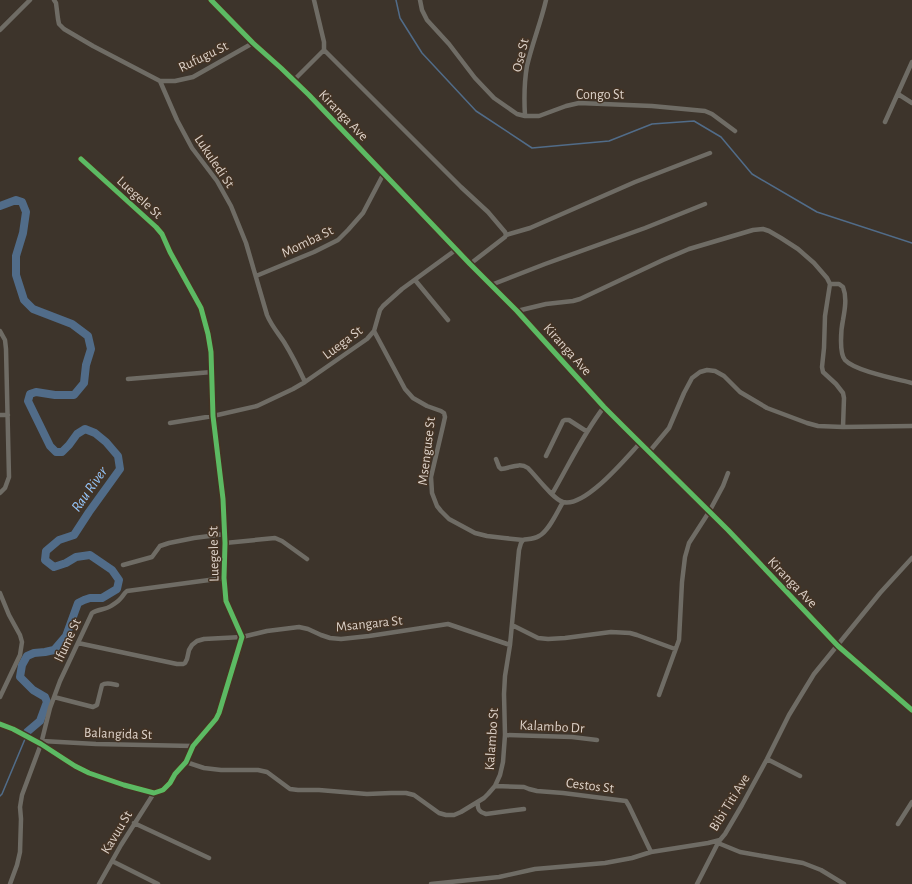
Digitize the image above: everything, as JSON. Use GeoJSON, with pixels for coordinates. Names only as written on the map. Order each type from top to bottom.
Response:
{"type":"FeatureCollection","features":[{"type":"Feature","properties":{"kind":"street"},"geometry":{"type":"LineString","coordinates":[[0,30],[30,0]]}},
{"type":"Feature","properties":{"kind":"street"},"geometry":{"type":"LineString","coordinates":[[54,0],[56,3],[59,24],[64,29],[160,81]]}},
{"type":"Feature","properties":{"kind":"street","name":"Kiranga Ave"},"geometry":{"type":"LineString","coordinates":[[211,0],[253,43],[294,80],[470,264],[517,310],[604,406],[838,646],[912,710]]}},
{"type":"Feature","properties":{"kind":"street"},"geometry":{"type":"LineString","coordinates":[[294,80],[324,50],[324,42],[314,0]]}},
{"type":"Feature","properties":{"kind":"street"},"geometry":{"type":"LineString","coordinates":[[420,0],[422,10],[427,20],[449,44],[475,78],[494,98],[517,114],[525,116]]}},
{"type":"Feature","properties":{"kind":"street","name":"Ose St"},"geometry":{"type":"LineString","coordinates":[[525,116],[524,101],[528,65],[546,0]]}},
{"type":"Feature","properties":{"kind":"street","name":"Rufugu St"},"geometry":{"type":"LineString","coordinates":[[160,81],[175,81],[193,76],[253,43]]}},
{"type":"Feature","properties":{"kind":"street"},"geometry":{"type":"LineString","coordinates":[[324,50],[488,212],[506,234]]}},
{"type":"Feature","properties":{"kind":"street"},"geometry":{"type":"LineString","coordinates":[[885,122],[912,62]]}},
{"type":"Feature","properties":{"kind":"street","name":"Lukuledi St"},"geometry":{"type":"LineString","coordinates":[[160,81],[177,120],[192,148],[217,181],[231,206],[246,243],[266,315],[295,361],[305,382]]}},
{"type":"Feature","properties":{"kind":"street"},"geometry":{"type":"LineString","coordinates":[[898,94],[912,104]]}},
{"type":"Feature","properties":{"kind":"street","name":"Congo St"},"geometry":{"type":"LineString","coordinates":[[525,116],[539,116],[579,103],[652,106],[705,111],[712,114],[735,131]]}},
{"type":"Feature","properties":{"kind":"street"},"geometry":{"type":"LineString","coordinates":[[470,264],[505,237],[506,234],[530,228],[635,182],[710,153]]}},
{"type":"Feature","properties":{"kind":"street","name":"Luegele St"},"geometry":{"type":"LineString","coordinates":[[81,159],[162,234],[170,252],[201,308],[211,352],[213,416],[223,500],[225,534],[224,578],[226,601],[242,637]]}},
{"type":"Feature","properties":{"kind":"street","name":"Momba St"},"geometry":{"type":"LineString","coordinates":[[256,276],[328,246],[338,240],[363,213],[384,173]]}},
{"type":"Feature","properties":{"kind":"street"},"geometry":{"type":"LineString","coordinates":[[491,285],[705,204]]}},
{"type":"Feature","properties":{"kind":"street"},"geometry":{"type":"LineString","coordinates":[[517,310],[580,299],[689,249],[753,230],[763,229],[769,231],[798,250],[814,263],[822,271],[830,284],[825,316],[822,367],[823,372],[843,393],[843,427]]}},
{"type":"Feature","properties":{"kind":"street","name":"Luega St"},"geometry":{"type":"LineString","coordinates":[[170,423],[213,416],[257,406],[305,382],[367,339],[374,331],[380,310],[383,306],[402,289],[457,249]]}},
{"type":"Feature","properties":{"kind":"street"},"geometry":{"type":"LineString","coordinates":[[415,280],[448,320]]}},
{"type":"Feature","properties":{"kind":"street"},"geometry":{"type":"LineString","coordinates":[[830,284],[839,284],[843,287],[845,296],[845,310],[841,330],[842,354],[845,360],[866,371],[912,383]]}},
{"type":"Feature","properties":{"kind":"street"},"geometry":{"type":"LineString","coordinates":[[0,330],[5,340],[6,349],[10,477],[5,488],[0,493]]}},
{"type":"Feature","properties":{"kind":"street","name":"Msenguse St"},"geometry":{"type":"LineString","coordinates":[[374,331],[405,389],[413,398],[444,413],[445,417],[431,477],[432,493],[440,512],[449,519],[475,533],[487,536],[523,540]]}},
{"type":"Feature","properties":{"kind":"street"},"geometry":{"type":"LineString","coordinates":[[649,452],[669,428],[692,378],[700,372],[707,370],[715,371],[724,376],[740,392],[767,408],[812,425],[843,427],[912,426]]}},
{"type":"Feature","properties":{"kind":"street"},"geometry":{"type":"LineString","coordinates":[[128,379],[212,372]]}},
{"type":"Feature","properties":{"kind":"street"},"geometry":{"type":"LineString","coordinates":[[552,494],[586,431],[604,406]]}},
{"type":"Feature","properties":{"kind":"street"},"geometry":{"type":"LineString","coordinates":[[0,415],[8,415]]}},
{"type":"Feature","properties":{"kind":"street"},"geometry":{"type":"LineString","coordinates":[[546,456],[563,421],[569,420],[586,431]]}},
{"type":"Feature","properties":{"kind":"street"},"geometry":{"type":"LineString","coordinates":[[496,459],[499,467],[501,468],[522,464],[528,468],[556,498],[563,502],[576,501],[587,495],[604,481],[640,443]]}},
{"type":"Feature","properties":{"kind":"street"},"geometry":{"type":"LineString","coordinates":[[659,695],[679,635],[682,582],[685,557],[689,543],[709,512],[728,473]]}},
{"type":"Feature","properties":{"kind":"street"},"geometry":{"type":"LineString","coordinates":[[523,540],[540,536],[563,502]]}},
{"type":"Feature","properties":{"kind":"street"},"geometry":{"type":"LineString","coordinates":[[123,565],[152,557],[160,546],[169,543],[225,534]]}},
{"type":"Feature","properties":{"kind":"street"},"geometry":{"type":"LineString","coordinates":[[225,543],[275,538],[282,541],[307,559]]}},
{"type":"Feature","properties":{"kind":"street","name":"Kalambo St"},"geometry":{"type":"LineString","coordinates":[[186,762],[204,768],[221,770],[258,770],[267,772],[290,789],[294,790],[319,790],[367,794],[406,793],[414,795],[439,813],[446,815],[454,815],[478,802],[495,786],[500,775],[503,762],[505,735],[505,676],[510,644],[519,550],[523,540]]}},
{"type":"Feature","properties":{"kind":"street","name":"Bibi Titi Ave"},"geometry":{"type":"LineString","coordinates":[[431,884],[499,877],[535,869],[605,863],[632,858],[651,852],[719,841],[742,805],[789,715],[814,674],[880,593],[912,558]]}},
{"type":"Feature","properties":{"kind":"street","name":"Ifume St"},"geometry":{"type":"LineString","coordinates":[[10,884],[20,852],[20,807],[22,795],[42,742],[54,697],[60,681],[92,613],[97,610],[110,607],[120,600],[127,591],[224,578]]}},
{"type":"Feature","properties":{"kind":"street"},"geometry":{"type":"LineString","coordinates":[[0,593],[22,642],[20,655],[0,698]]}},
{"type":"Feature","properties":{"kind":"street","name":"Msangara St"},"geometry":{"type":"LineString","coordinates":[[78,643],[177,664],[185,663],[188,659],[189,650],[196,641],[204,639],[242,637],[267,631],[299,627],[330,638],[341,639],[448,624],[510,644]]}},
{"type":"Feature","properties":{"kind":"street"},"geometry":{"type":"LineString","coordinates":[[512,625],[538,638],[565,638],[606,632],[624,633],[637,635],[675,649]]}},
{"type":"Feature","properties":{"kind":"street"},"geometry":{"type":"LineString","coordinates":[[0,724],[42,742],[75,766],[89,773],[130,787],[154,793],[163,790],[186,762],[192,746],[216,719],[242,637]]}},
{"type":"Feature","properties":{"kind":"street"},"geometry":{"type":"LineString","coordinates":[[54,697],[95,706],[97,704],[102,685],[110,684],[117,686]]}},
{"type":"Feature","properties":{"kind":"street","name":"Kalambo Dr"},"geometry":{"type":"LineString","coordinates":[[505,735],[572,737],[597,740]]}},
{"type":"Feature","properties":{"kind":"street","name":"Balangida St"},"geometry":{"type":"LineString","coordinates":[[42,742],[192,746]]}},
{"type":"Feature","properties":{"kind":"street"},"geometry":{"type":"LineString","coordinates":[[767,759],[800,776]]}},
{"type":"Feature","properties":{"kind":"street","name":"Cestos St"},"geometry":{"type":"LineString","coordinates":[[495,786],[524,787],[537,791],[626,801],[651,852]]}},
{"type":"Feature","properties":{"kind":"street","name":"Kavuu St"},"geometry":{"type":"LineString","coordinates":[[100,884],[134,823],[154,793]]}},
{"type":"Feature","properties":{"kind":"street"},"geometry":{"type":"LineString","coordinates":[[478,802],[478,810],[481,813],[486,814],[524,809]]}},
{"type":"Feature","properties":{"kind":"street"},"geometry":{"type":"LineString","coordinates":[[898,824],[912,802]]}},
{"type":"Feature","properties":{"kind":"street"},"geometry":{"type":"LineString","coordinates":[[134,823],[209,858]]}},
{"type":"Feature","properties":{"kind":"street"},"geometry":{"type":"LineString","coordinates":[[697,884],[719,841],[740,852],[803,863],[821,870],[844,884]]}},
{"type":"Feature","properties":{"kind":"street"},"geometry":{"type":"LineString","coordinates":[[112,862],[158,884]]}},
{"type":"Feature","properties":{"kind":"waterway"},"geometry":{"type":"LineString","coordinates":[[396,0],[400,18],[422,53],[476,111],[532,148],[609,141],[652,124],[694,121],[721,137],[752,174],[817,212],[912,243]]}},
{"type":"Feature","properties":{"kind":"waterway","name":"Rau River"},"geometry":{"type":"LineString","coordinates":[[0,206],[16,200],[22,202],[26,212],[23,233],[16,256],[16,275],[24,300],[33,309],[72,324],[88,336],[91,349],[86,365],[84,383],[74,395],[55,395],[36,392],[30,394],[28,401],[50,446],[56,452],[62,452],[77,434],[85,429],[95,433],[106,442],[118,456],[120,469],[74,535],[59,540],[46,551],[45,560],[54,567],[66,563],[76,557],[90,555],[112,570],[119,580],[117,589],[102,598],[90,598],[78,603],[66,636],[54,650],[34,653],[27,656],[22,665],[20,677],[33,690],[45,697],[47,702],[40,721],[27,732]]}},
{"type":"Feature","properties":{"kind":"waterway"},"geometry":{"type":"LineString","coordinates":[[0,796],[25,739]]}},
{"type":"Feature","properties":{"kind":"cycle path"},"geometry":{"type":"LineString","coordinates":[[211,0],[253,43],[309,95],[470,264],[517,311],[604,407],[728,530],[838,646],[912,710]]}},
{"type":"Feature","properties":{"kind":"cycle path"},"geometry":{"type":"LineString","coordinates":[[0,724],[13,729],[41,744],[75,766],[89,773],[154,793],[163,790],[186,762],[193,746],[216,719],[242,637],[226,601],[224,578],[225,543],[223,499],[213,416],[211,352],[201,308],[170,252],[162,234],[81,159]]}}]}
